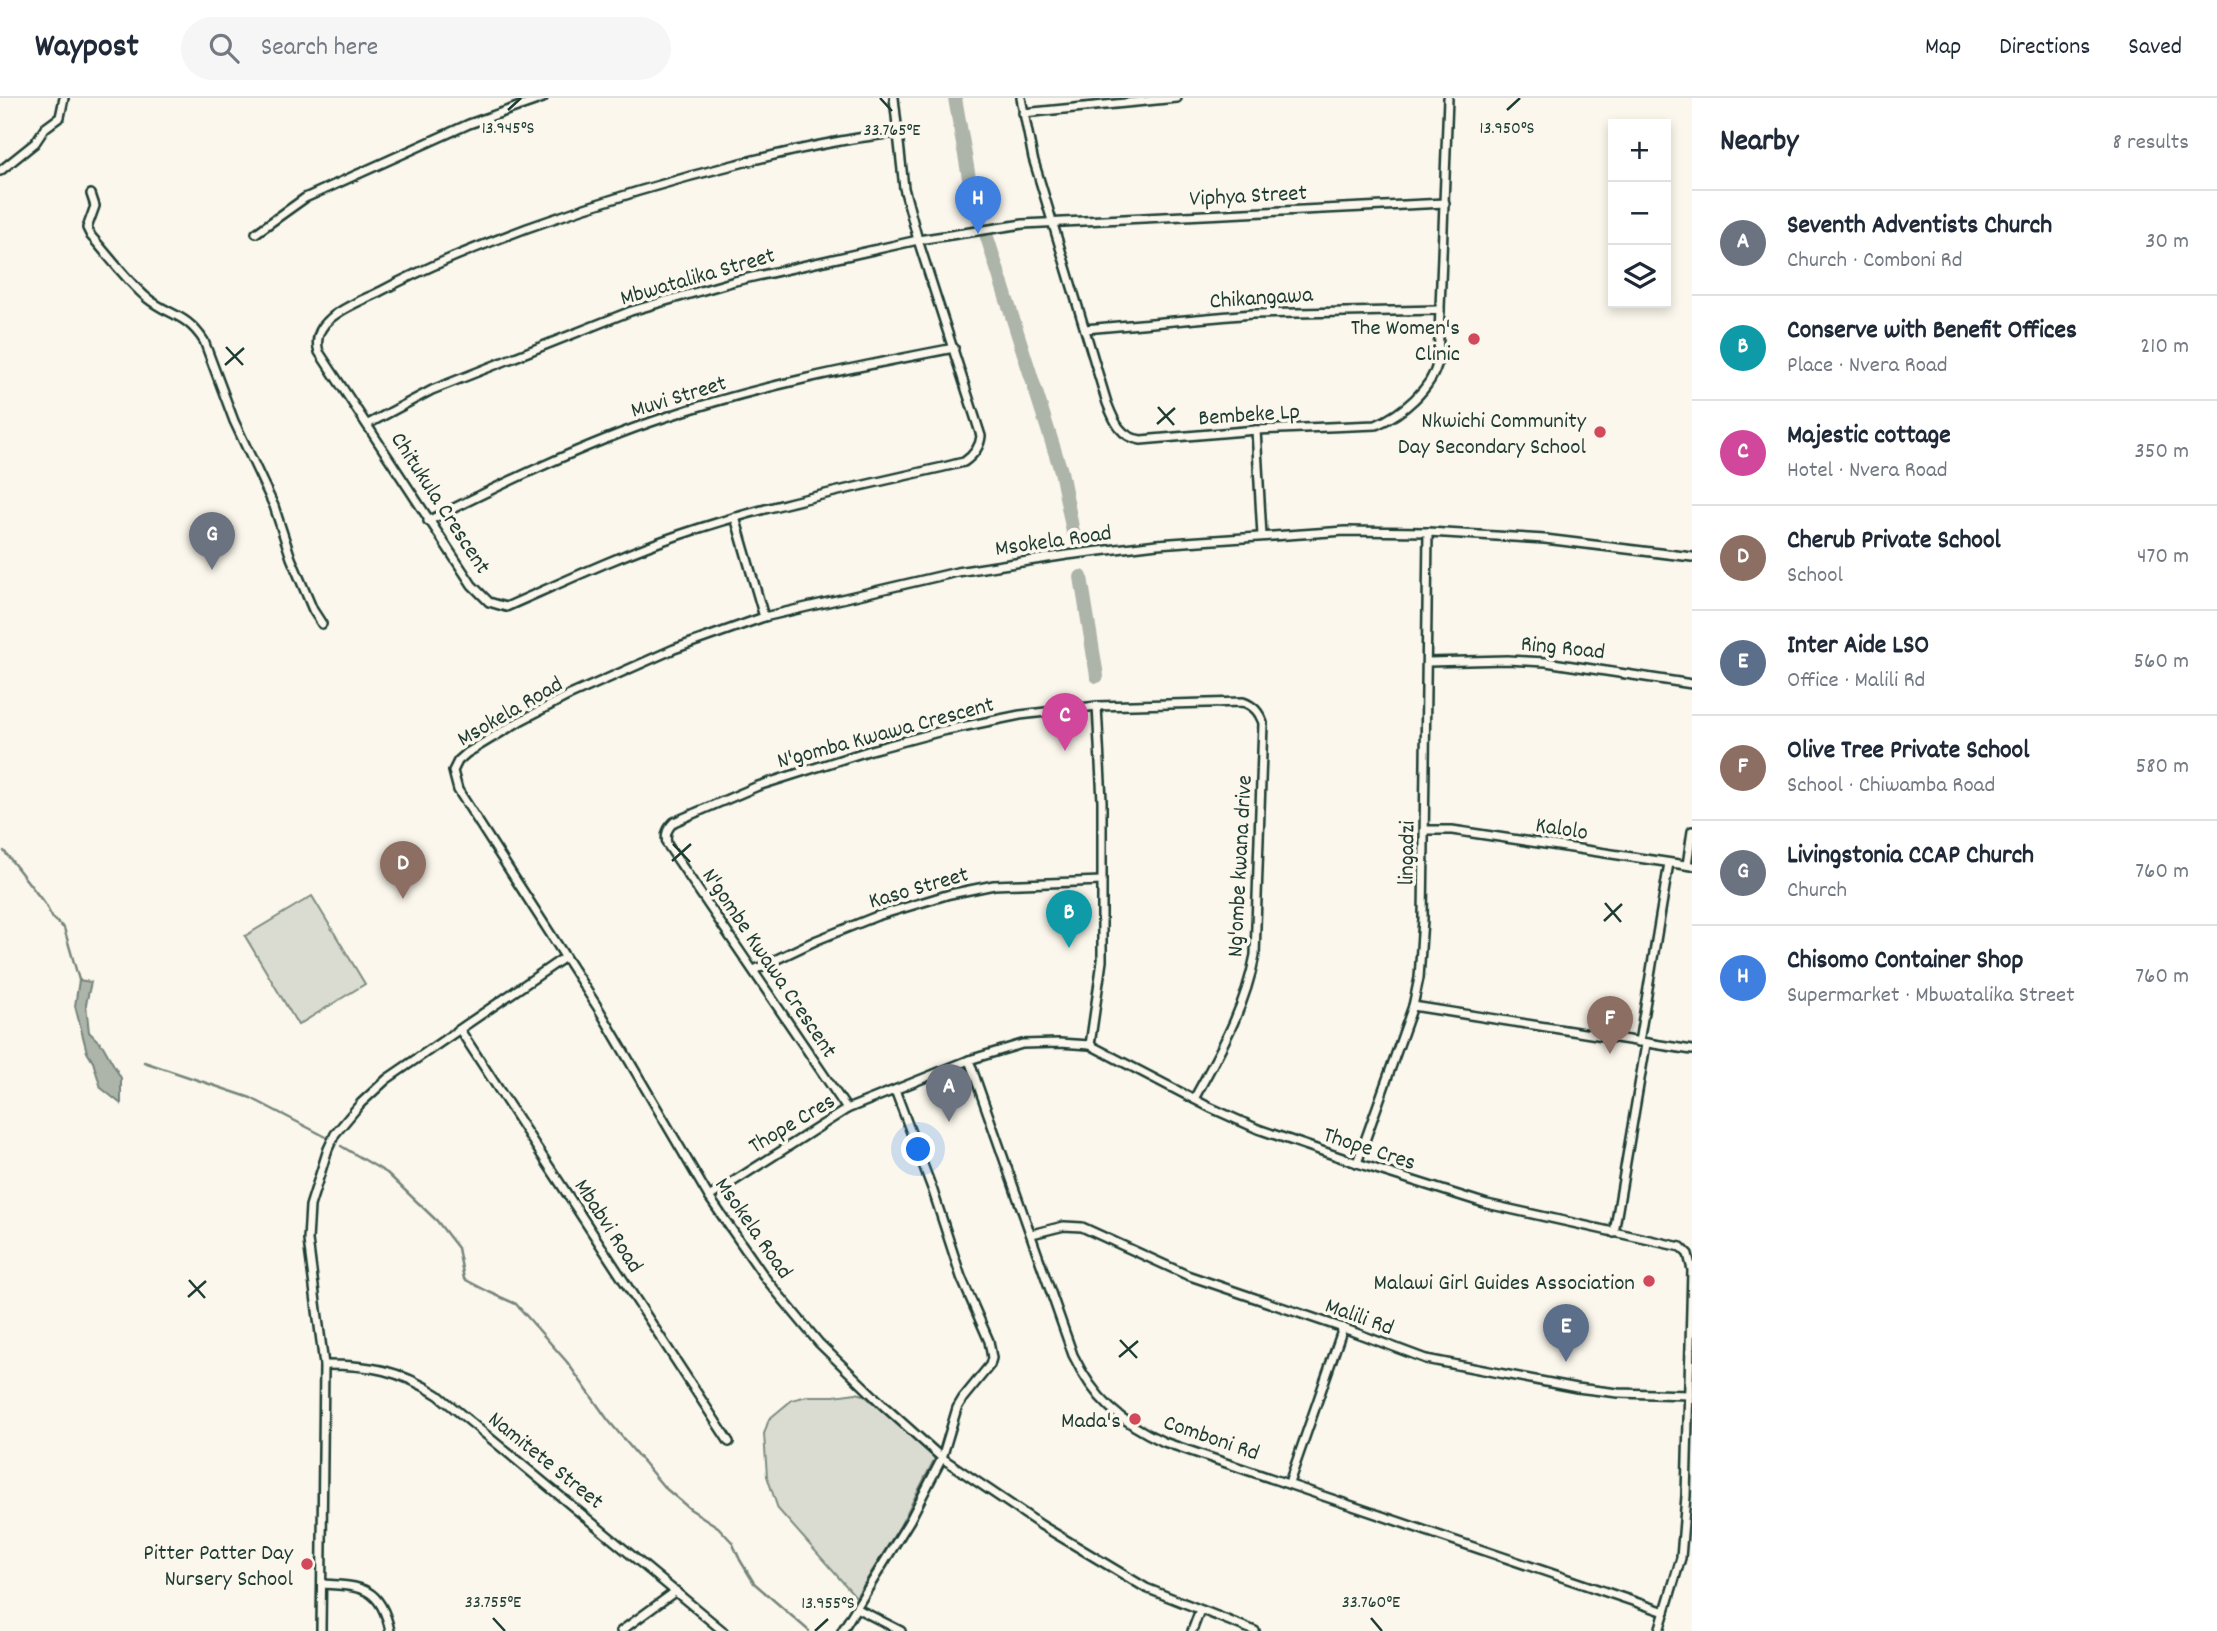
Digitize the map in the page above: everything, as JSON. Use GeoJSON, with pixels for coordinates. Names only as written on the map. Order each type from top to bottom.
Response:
{"type":"FeatureCollection","features":[{"type":"Feature","properties":{"kind":"street"},"geometry":{"type":"LineString","coordinates":[[0,171],[35,143],[45,128],[60,117],[64,98]]}},
{"type":"Feature","properties":{"kind":"street"},"geometry":{"type":"LineString","coordinates":[[256,233],[287,209],[314,194],[469,124],[542,98]]}},
{"type":"Feature","properties":{"kind":"street","name":"Chitukula Crescent"},"geometry":{"type":"LineString","coordinates":[[894,98],[904,188],[981,436],[978,447],[964,461],[735,517],[626,554],[506,607],[489,602],[472,585],[428,521],[318,348],[318,333],[329,319],[393,284],[461,252],[602,201],[703,172],[805,148],[897,133]]}},
{"type":"Feature","properties":{"kind":"street","name":"Bembeke Lp"},"geometry":{"type":"LineString","coordinates":[[1021,98],[1032,158],[1114,422],[1121,432],[1130,438],[1141,440],[1256,430],[1376,425],[1390,419],[1431,382],[1438,361],[1448,98]]}},
{"type":"Feature","properties":{"kind":"street"},"geometry":{"type":"LineString","coordinates":[[1023,113],[1177,98]]}},
{"type":"Feature","properties":{"kind":"street"},"geometry":{"type":"LineString","coordinates":[[92,194],[95,206],[88,228],[91,236],[149,299],[184,318],[199,332],[204,341],[234,421],[267,489],[291,558],[313,610],[322,624]]}},
{"type":"Feature","properties":{"kind":"street","name":"Viphya Street"},"geometry":{"type":"LineString","coordinates":[[1053,223],[1445,203]]}},
{"type":"Feature","properties":{"kind":"street","name":"Mbwatalika Street"},"geometry":{"type":"LineString","coordinates":[[368,424],[432,390],[631,311],[735,281],[918,240],[1023,224],[1053,223]]}},
{"type":"Feature","properties":{"kind":"street","name":"Chikangawa"},"geometry":{"type":"LineString","coordinates":[[1085,329],[1252,314],[1440,310]]}},
{"type":"Feature","properties":{"kind":"street","name":"Muvi Street"},"geometry":{"type":"LineString","coordinates":[[428,521],[540,468],[663,418],[818,376],[954,348]]}},
{"type":"Feature","properties":{"kind":"street"},"geometry":{"type":"LineString","coordinates":[[1256,430],[1262,536]]}},
{"type":"Feature","properties":{"kind":"street"},"geometry":{"type":"LineString","coordinates":[[735,517],[764,617]]}},
{"type":"Feature","properties":{"kind":"street","name":"Msokela Road"},"geometry":{"type":"LineString","coordinates":[[1255,1631],[1165,1597],[1074,1546],[942,1458],[819,1343],[766,1279],[709,1198],[600,1011],[458,790],[453,771],[458,761],[467,753],[509,728],[568,696],[674,649],[764,617],[957,572],[1157,544],[1345,531],[1428,532],[1545,539],[1692,557]]}},
{"type":"Feature","properties":{"kind":"street","name":"lingadzi"},"geometry":{"type":"LineString","coordinates":[[1357,1163],[1413,1006],[1419,978],[1425,830],[1428,532]]}},
{"type":"Feature","properties":{"kind":"street","name":"Ring Road"},"geometry":{"type":"LineString","coordinates":[[1428,662],[1546,662],[1692,684]]}},
{"type":"Feature","properties":{"kind":"street","name":"N'gomba Kwawa Crescent"},"geometry":{"type":"LineString","coordinates":[[665,835],[674,822],[758,786],[942,730],[1020,715],[1097,706],[1242,702],[1254,708]]}},
{"type":"Feature","properties":{"kind":"street"},"geometry":{"type":"LineString","coordinates":[[1090,1045],[1102,961],[1102,791],[1097,706]]}},
{"type":"Feature","properties":{"kind":"street","name":"Ng'ombe kwana drive"},"geometry":{"type":"LineString","coordinates":[[1194,1099],[1243,1003],[1255,955],[1263,723],[1254,708]]}},
{"type":"Feature","properties":{"kind":"street","name":"Kalolo"},"geometry":{"type":"LineString","coordinates":[[1425,830],[1452,830],[1690,866]]}},
{"type":"Feature","properties":{"kind":"street"},"geometry":{"type":"LineString","coordinates":[[1690,866],[1692,831]]}},
{"type":"Feature","properties":{"kind":"street","name":"N'gombe Kwawa Crescent"},"geometry":{"type":"LineString","coordinates":[[665,835],[667,844],[847,1109]]}},
{"type":"Feature","properties":{"kind":"street"},"geometry":{"type":"LineString","coordinates":[[1614,1233],[1669,863]]}},
{"type":"Feature","properties":{"kind":"street","name":"Kaso Street"},"geometry":{"type":"LineString","coordinates":[[754,970],[865,921],[950,894],[994,885],[1102,881]]}},
{"type":"Feature","properties":{"kind":"street"},"geometry":{"type":"LineString","coordinates":[[321,1631],[324,1365],[308,1240],[310,1206],[328,1149],[344,1121],[374,1089],[565,957]]}},
{"type":"Feature","properties":{"kind":"street"},"geometry":{"type":"LineString","coordinates":[[1413,1006],[1692,1050]]}},
{"type":"Feature","properties":{"kind":"street","name":"Mbabvi Road"},"geometry":{"type":"LineString","coordinates":[[460,1030],[729,1442]]}},
{"type":"Feature","properties":{"kind":"street","name":"Thope Cres"},"geometry":{"type":"LineString","coordinates":[[709,1198],[847,1109],[970,1060],[1022,1044],[1040,1042],[1090,1045],[1258,1129],[1357,1163],[1487,1204],[1676,1245],[1688,1254],[1692,1270],[1689,1496],[1682,1558],[1659,1631]]}},
{"type":"Feature","properties":{"kind":"street","name":"Comboni Rd"},"geometry":{"type":"LineString","coordinates":[[970,1060],[1073,1355],[1105,1405],[1128,1424],[1164,1442],[1665,1612]]}},
{"type":"Feature","properties":{"kind":"street"},"geometry":{"type":"LineString","coordinates":[[842,1631],[911,1520],[942,1458],[962,1398],[990,1365],[992,1358],[989,1341],[961,1277],[929,1180],[895,1090]]}},
{"type":"Feature","properties":{"kind":"street","name":"Malili Rd"},"geometry":{"type":"LineString","coordinates":[[1032,1234],[1064,1226],[1082,1227],[1187,1275],[1414,1355],[1484,1371],[1618,1393],[1689,1395]]}},
{"type":"Feature","properties":{"kind":"street"},"geometry":{"type":"LineString","coordinates":[[1289,1483],[1343,1328]]}},
{"type":"Feature","properties":{"kind":"street","name":"Namitete Street"},"geometry":{"type":"LineString","coordinates":[[324,1365],[361,1365],[393,1373],[438,1395],[723,1631]]}},
{"type":"Feature","properties":{"kind":"street"},"geometry":{"type":"LineString","coordinates":[[322,1584],[356,1586],[367,1590],[377,1598],[384,1609],[390,1631]]}},
{"type":"Feature","properties":{"kind":"street"},"geometry":{"type":"LineString","coordinates":[[621,1631],[676,1591]]}},
{"type":"Feature","properties":{"kind":"street"},"geometry":{"type":"LineString","coordinates":[[856,1608],[901,1631]]}},
{"type":"Feature","properties":{"kind":"street"},"geometry":{"type":"LineString","coordinates":[[1192,1631],[1200,1610]]}},
{"type":"Feature","properties":{"kind":"shaded area"},"geometry":{"type":"Polygon","coordinates":[[[312,896],[365,984],[298,1025],[245,936],[312,896]]]}},
{"type":"Feature","properties":{"kind":"shaded area"},"geometry":{"type":"Polygon","coordinates":[[[79,980],[91,982],[86,1004],[89,1032],[103,1046],[121,1078],[121,1104],[101,1088],[87,1052],[75,1006],[79,980]]]}},
{"type":"Feature","properties":{"kind":"shaded area"},"geometry":{"type":"Polygon","coordinates":[[[856,1393],[864,1395],[935,1458],[900,1526],[856,1597],[778,1509],[767,1476],[764,1434],[769,1419],[792,1400],[807,1396],[856,1393]]]}},
{"type":"Feature","properties":{"kind":"waterway"},"geometry":{"type":"LineString","coordinates":[[955,98],[969,178],[980,219]]}},
{"type":"Feature","properties":{"kind":"waterway"},"geometry":{"type":"LineString","coordinates":[[987,237],[1061,471],[1073,532]]}},
{"type":"Feature","properties":{"kind":"waterway"},"geometry":{"type":"LineString","coordinates":[[1081,577],[1097,676]]}},
{"type":"Feature","properties":{"kind":"waterway"},"geometry":{"type":"LineString","coordinates":[[4,851],[45,904],[53,919],[64,928],[79,980]]}},
{"type":"Feature","properties":{"kind":"waterway"},"geometry":{"type":"LineString","coordinates":[[144,1062],[251,1098],[328,1138]]}},
{"type":"Feature","properties":{"kind":"waterway"},"geometry":{"type":"LineString","coordinates":[[341,1146],[387,1173],[437,1221],[458,1248],[464,1279],[516,1304],[567,1362],[608,1420],[664,1487],[690,1509],[718,1527],[732,1542],[754,1583],[809,1631]]}},
{"type":"Feature","properties":{"kind":"place","name":"Chisomo Container Shop"},"geometry":{"type":"Point","coordinates":[978,234]}},
{"type":"Feature","properties":{"kind":"place","name":"The Women's Clinic"},"geometry":{"type":"Point","coordinates":[1474,339]}},
{"type":"Feature","properties":{"kind":"place","name":"Nkwichi Community Day Secondary School"},"geometry":{"type":"Point","coordinates":[1600,432]}},
{"type":"Feature","properties":{"kind":"place","name":"Livingstonia CCAP Church"},"geometry":{"type":"Point","coordinates":[212,570]}},
{"type":"Feature","properties":{"kind":"place","name":"Majestic cottage"},"geometry":{"type":"Point","coordinates":[1065,751]}},
{"type":"Feature","properties":{"kind":"place","name":"Cherub Private School"},"geometry":{"type":"Point","coordinates":[403,899]}},
{"type":"Feature","properties":{"kind":"place","name":"Conserve with Benefit Offices"},"geometry":{"type":"Point","coordinates":[1069,948]}},
{"type":"Feature","properties":{"kind":"place","name":"Olive Tree Private School"},"geometry":{"type":"Point","coordinates":[1610,1054]}},
{"type":"Feature","properties":{"kind":"place","name":"Seventh Adventists Church"},"geometry":{"type":"Point","coordinates":[949,1122]}},
{"type":"Feature","properties":{"kind":"place","name":"Malawi Girl Guides Association"},"geometry":{"type":"Point","coordinates":[1649,1281]}},
{"type":"Feature","properties":{"kind":"place","name":"Inter Aide LSO"},"geometry":{"type":"Point","coordinates":[1566,1362]}},
{"type":"Feature","properties":{"kind":"place","name":"Mada's"},"geometry":{"type":"Point","coordinates":[1135,1419]}},
{"type":"Feature","properties":{"kind":"place","name":"Pitter Patter Day Nursery School"},"geometry":{"type":"Point","coordinates":[307,1564]}}]}
